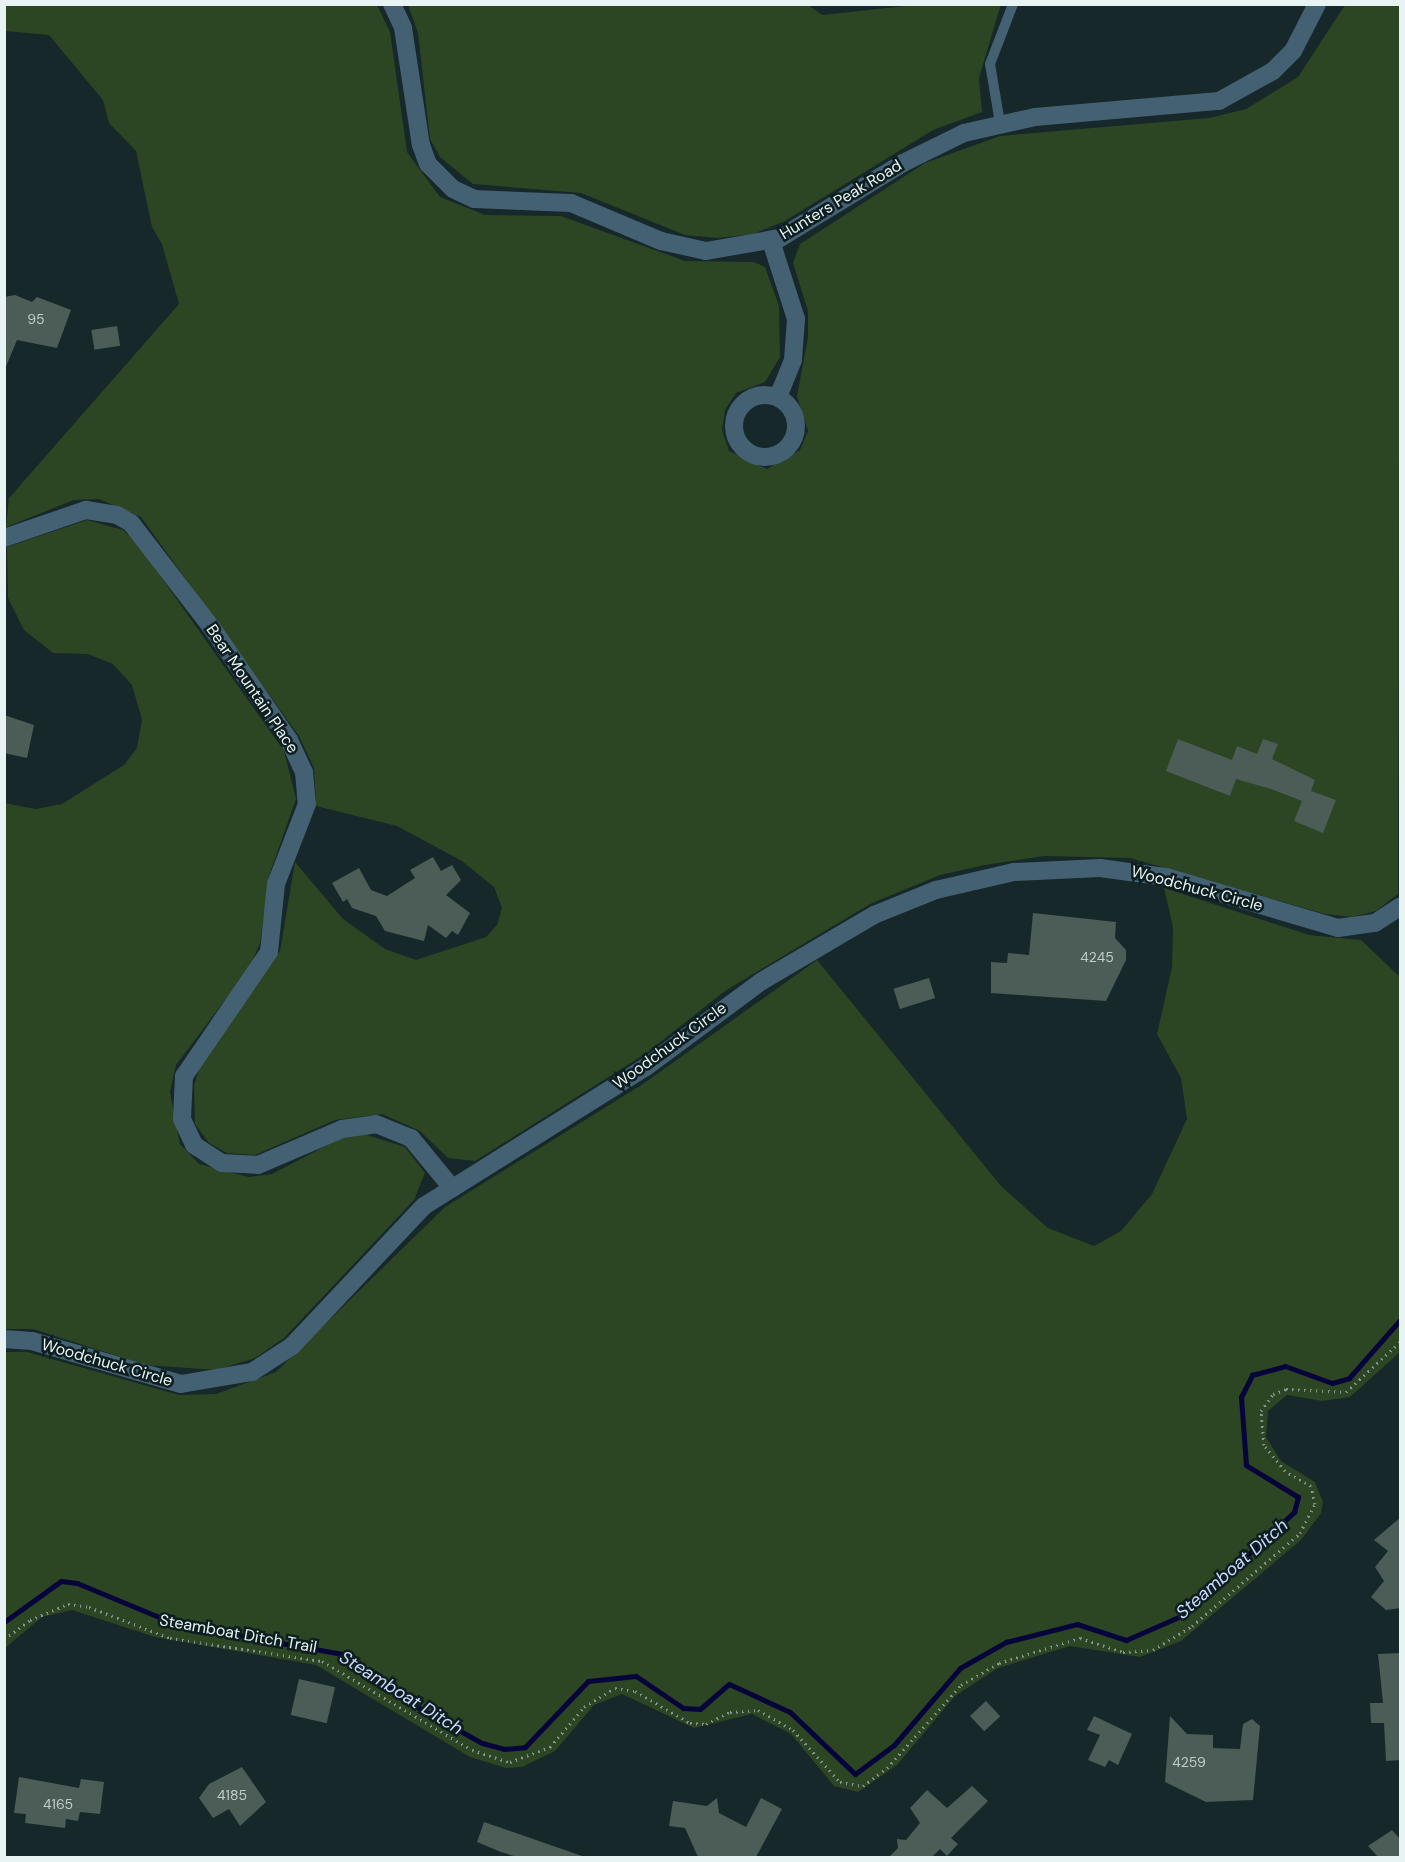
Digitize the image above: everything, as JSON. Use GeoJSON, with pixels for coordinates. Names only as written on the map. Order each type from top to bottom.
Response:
{"type":"FeatureCollection","features":[{"type":"Feature","properties":{"kind":"street","name":"Hunters Peak Road"},"geometry":{"type":"LineString","coordinates":[[392,4],[403,28],[420,145],[428,164],[453,189],[474,199],[571,203],[683,247],[730,250],[771,241],[935,145],[1000,123],[1219,101],[1273,71],[1293,51],[1317,4]]}},
{"type":"Feature","properties":{"kind":"street"},"geometry":{"type":"LineString","coordinates":[[771,241],[796,319],[793,360],[778,397]]}},
{"type":"Feature","properties":{"kind":"street","name":"Bear Mountain Place"},"geometry":{"type":"LineString","coordinates":[[4,538],[86,510],[117,515],[130,524],[212,628],[289,740],[304,772],[307,804],[276,884],[269,952],[184,1076],[182,1119],[194,1145],[222,1163],[242,1167],[276,1159],[342,1129],[376,1124],[411,1138],[452,1188]]}},
{"type":"Feature","properties":{"kind":"street","name":"Woodchuck Circle"},"geometry":{"type":"LineString","coordinates":[[4,1339],[32,1341],[162,1381],[200,1384],[234,1378],[292,1346],[409,1220],[452,1188],[646,1067],[734,1000],[807,954],[892,907],[957,883],[1043,869],[1119,869],[1338,928],[1375,923],[1401,907]]}},
{"type":"Feature","properties":{"kind":"lane"},"geometry":{"type":"LineString","coordinates":[[1000,123],[990,64],[1013,4]]}},
{"type":"Feature","properties":{"kind":"path","name":"Steamboat Ditch Trail"},"geometry":{"type":"LineString","coordinates":[[4,1640],[30,1620],[68,1604],[90,1606],[170,1638],[322,1661],[472,1750],[510,1762],[550,1747],[584,1707],[615,1688],[634,1691],[690,1723],[706,1724],[729,1712],[758,1710],[793,1730],[840,1782],[863,1786],[895,1760],[961,1684],[999,1663],[1080,1638],[1123,1652],[1153,1650],[1192,1626],[1300,1533],[1315,1504],[1311,1486],[1285,1471],[1264,1445],[1261,1410],[1273,1394],[1286,1389],[1346,1392],[1401,1342]]}},
{"type":"Feature","properties":{"kind":"green space"},"geometry":{"type":"Polygon","coordinates":[[[807,4],[822,15],[915,5],[1001,4],[979,78],[982,112],[933,130],[785,221],[753,234],[718,238],[685,235],[581,193],[473,184],[440,157],[430,139],[418,33],[408,5],[807,4]]]}},
{"type":"Feature","properties":{"kind":"green space"},"geometry":{"type":"Polygon","coordinates":[[[4,5],[377,5],[390,32],[407,152],[440,197],[485,215],[561,216],[685,261],[754,262],[765,267],[779,306],[780,357],[765,382],[736,393],[725,410],[722,430],[729,451],[767,469],[800,450],[808,431],[797,396],[808,337],[808,311],[793,263],[800,244],[925,163],[1000,136],[1209,118],[1246,109],[1298,77],[1345,5],[1400,5],[1398,894],[1376,911],[1352,917],[1325,914],[1130,858],[1044,856],[985,865],[940,875],[870,904],[725,991],[645,1054],[475,1161],[448,1158],[420,1131],[382,1114],[335,1120],[255,1155],[227,1153],[209,1143],[195,1124],[194,1085],[200,1067],[280,951],[295,862],[343,919],[385,949],[416,960],[486,937],[497,925],[502,908],[494,887],[462,861],[397,826],[316,806],[314,768],[299,736],[141,517],[99,499],[74,500],[6,527],[9,498],[179,304],[162,244],[152,227],[136,151],[109,123],[103,100],[49,35],[5,31],[4,5]]]}},
{"type":"Feature","properties":{"kind":"green space"},"geometry":{"type":"Polygon","coordinates":[[[87,520],[123,530],[137,543],[284,751],[296,799],[270,873],[260,943],[250,967],[176,1065],[170,1092],[180,1144],[199,1164],[249,1177],[272,1174],[341,1138],[364,1134],[405,1147],[425,1173],[414,1200],[284,1338],[255,1358],[216,1370],[146,1365],[33,1329],[5,1329],[4,803],[36,809],[62,804],[124,765],[137,748],[142,720],[132,685],[113,664],[88,654],[53,653],[24,630],[8,598],[7,547],[87,520]]]}},
{"type":"Feature","properties":{"kind":"green space"},"geometry":{"type":"Polygon","coordinates":[[[1164,888],[1309,935],[1361,940],[1400,977],[1400,1352],[1350,1397],[1322,1401],[1287,1395],[1268,1411],[1266,1437],[1281,1461],[1315,1482],[1323,1502],[1321,1513],[1301,1540],[1181,1641],[1140,1657],[1070,1646],[998,1668],[955,1696],[897,1765],[858,1792],[834,1786],[791,1734],[752,1714],[694,1728],[622,1694],[594,1705],[555,1751],[522,1767],[506,1768],[470,1757],[316,1665],[155,1637],[72,1610],[42,1617],[5,1648],[5,1352],[27,1352],[179,1395],[216,1394],[276,1372],[445,1207],[643,1084],[817,960],[1001,1186],[1048,1228],[1094,1246],[1121,1231],[1152,1194],[1187,1119],[1181,1078],[1157,1034],[1172,967],[1173,927],[1164,888]]]}},
{"type":"Feature","properties":{"kind":"building"},"geometry":{"type":"Polygon","coordinates":[[[15,295],[32,302],[37,297],[71,310],[57,348],[17,340],[5,369],[4,297],[15,295]]]}},
{"type":"Feature","properties":{"kind":"building"},"geometry":{"type":"Polygon","coordinates":[[[117,326],[120,346],[94,350],[91,330],[117,326]]]}},
{"type":"Feature","properties":{"kind":"building"},"geometry":{"type":"Polygon","coordinates":[[[4,715],[34,725],[27,758],[4,753],[4,715]]]}},
{"type":"Feature","properties":{"kind":"building"},"geometry":{"type":"Polygon","coordinates":[[[1178,739],[1232,760],[1237,746],[1257,754],[1263,739],[1278,744],[1272,759],[1315,780],[1311,791],[1336,800],[1323,833],[1294,821],[1302,801],[1236,779],[1230,796],[1166,771],[1178,739]]]}},
{"type":"Feature","properties":{"kind":"building"},"geometry":{"type":"Polygon","coordinates":[[[433,857],[441,871],[452,865],[461,880],[446,895],[470,913],[458,935],[452,931],[446,938],[428,925],[424,941],[385,931],[376,916],[352,908],[347,899],[343,902],[332,883],[359,868],[371,890],[387,896],[415,878],[410,870],[433,857]]]}},
{"type":"Feature","properties":{"kind":"building"},"geometry":{"type":"Polygon","coordinates":[[[1033,913],[1116,922],[1115,938],[1126,950],[1126,960],[1106,1001],[991,993],[991,962],[1007,963],[1008,953],[1029,955],[1033,913]]]}},
{"type":"Feature","properties":{"kind":"building"},"geometry":{"type":"Polygon","coordinates":[[[929,978],[935,998],[900,1009],[894,989],[929,978]]]}},
{"type":"Feature","properties":{"kind":"building"},"geometry":{"type":"Polygon","coordinates":[[[1401,1517],[1401,1608],[1386,1610],[1371,1597],[1384,1581],[1375,1567],[1388,1551],[1374,1540],[1401,1517]]]}},
{"type":"Feature","properties":{"kind":"building"},"geometry":{"type":"Polygon","coordinates":[[[1401,1653],[1401,1760],[1386,1761],[1384,1723],[1371,1723],[1370,1703],[1383,1703],[1378,1654],[1401,1653]]]}},
{"type":"Feature","properties":{"kind":"building"},"geometry":{"type":"Polygon","coordinates":[[[299,1679],[335,1687],[327,1723],[291,1715],[299,1679]]]}},
{"type":"Feature","properties":{"kind":"building"},"geometry":{"type":"Polygon","coordinates":[[[986,1701],[1000,1716],[984,1731],[970,1716],[986,1701]]]}},
{"type":"Feature","properties":{"kind":"building"},"geometry":{"type":"Polygon","coordinates":[[[1094,1716],[1132,1734],[1118,1765],[1109,1760],[1105,1767],[1088,1760],[1100,1735],[1087,1730],[1094,1716]]]}},
{"type":"Feature","properties":{"kind":"building"},"geometry":{"type":"Polygon","coordinates":[[[1170,1716],[1187,1734],[1213,1735],[1213,1748],[1240,1749],[1243,1724],[1252,1719],[1260,1726],[1253,1800],[1206,1802],[1165,1782],[1170,1716]]]}},
{"type":"Feature","properties":{"kind":"building"},"geometry":{"type":"Polygon","coordinates":[[[242,1767],[266,1802],[240,1826],[229,1809],[213,1818],[199,1798],[209,1784],[242,1767]]]}},
{"type":"Feature","properties":{"kind":"building"},"geometry":{"type":"Polygon","coordinates":[[[19,1777],[79,1788],[81,1779],[104,1782],[100,1814],[80,1812],[78,1821],[66,1819],[65,1828],[25,1823],[26,1814],[14,1813],[19,1777]]]}},
{"type":"Feature","properties":{"kind":"building"},"geometry":{"type":"Polygon","coordinates":[[[972,1786],[988,1801],[951,1838],[958,1844],[947,1856],[940,1849],[932,1857],[889,1857],[898,1848],[897,1839],[906,1840],[920,1823],[910,1808],[927,1790],[947,1808],[972,1786]]]}},
{"type":"Feature","properties":{"kind":"building"},"geometry":{"type":"Polygon","coordinates":[[[717,1798],[719,1813],[746,1827],[761,1798],[782,1809],[756,1857],[698,1857],[685,1828],[669,1826],[673,1801],[707,1806],[717,1798]]]}},
{"type":"Feature","properties":{"kind":"building"},"geometry":{"type":"Polygon","coordinates":[[[484,1822],[582,1857],[517,1857],[501,1852],[477,1842],[484,1822]]]}},
{"type":"Feature","properties":{"kind":"building"},"geometry":{"type":"Polygon","coordinates":[[[1392,1830],[1401,1840],[1401,1857],[1378,1857],[1368,1846],[1392,1830]]]}},
{"type":"Feature","properties":{"kind":"waterway","name":"Steamboat Ditch"},"geometry":{"type":"LineString","coordinates":[[4,1622],[61,1581],[77,1583],[176,1624],[342,1654],[410,1703],[482,1743],[504,1749],[525,1747],[588,1681],[636,1676],[683,1708],[700,1709],[729,1684],[790,1712],[855,1774],[894,1745],[960,1668],[1006,1642],[1077,1624],[1126,1640],[1181,1616],[1294,1512],[1298,1497],[1246,1465],[1241,1397],[1252,1375],[1285,1366],[1332,1383],[1349,1378],[1400,1320]]}}]}
